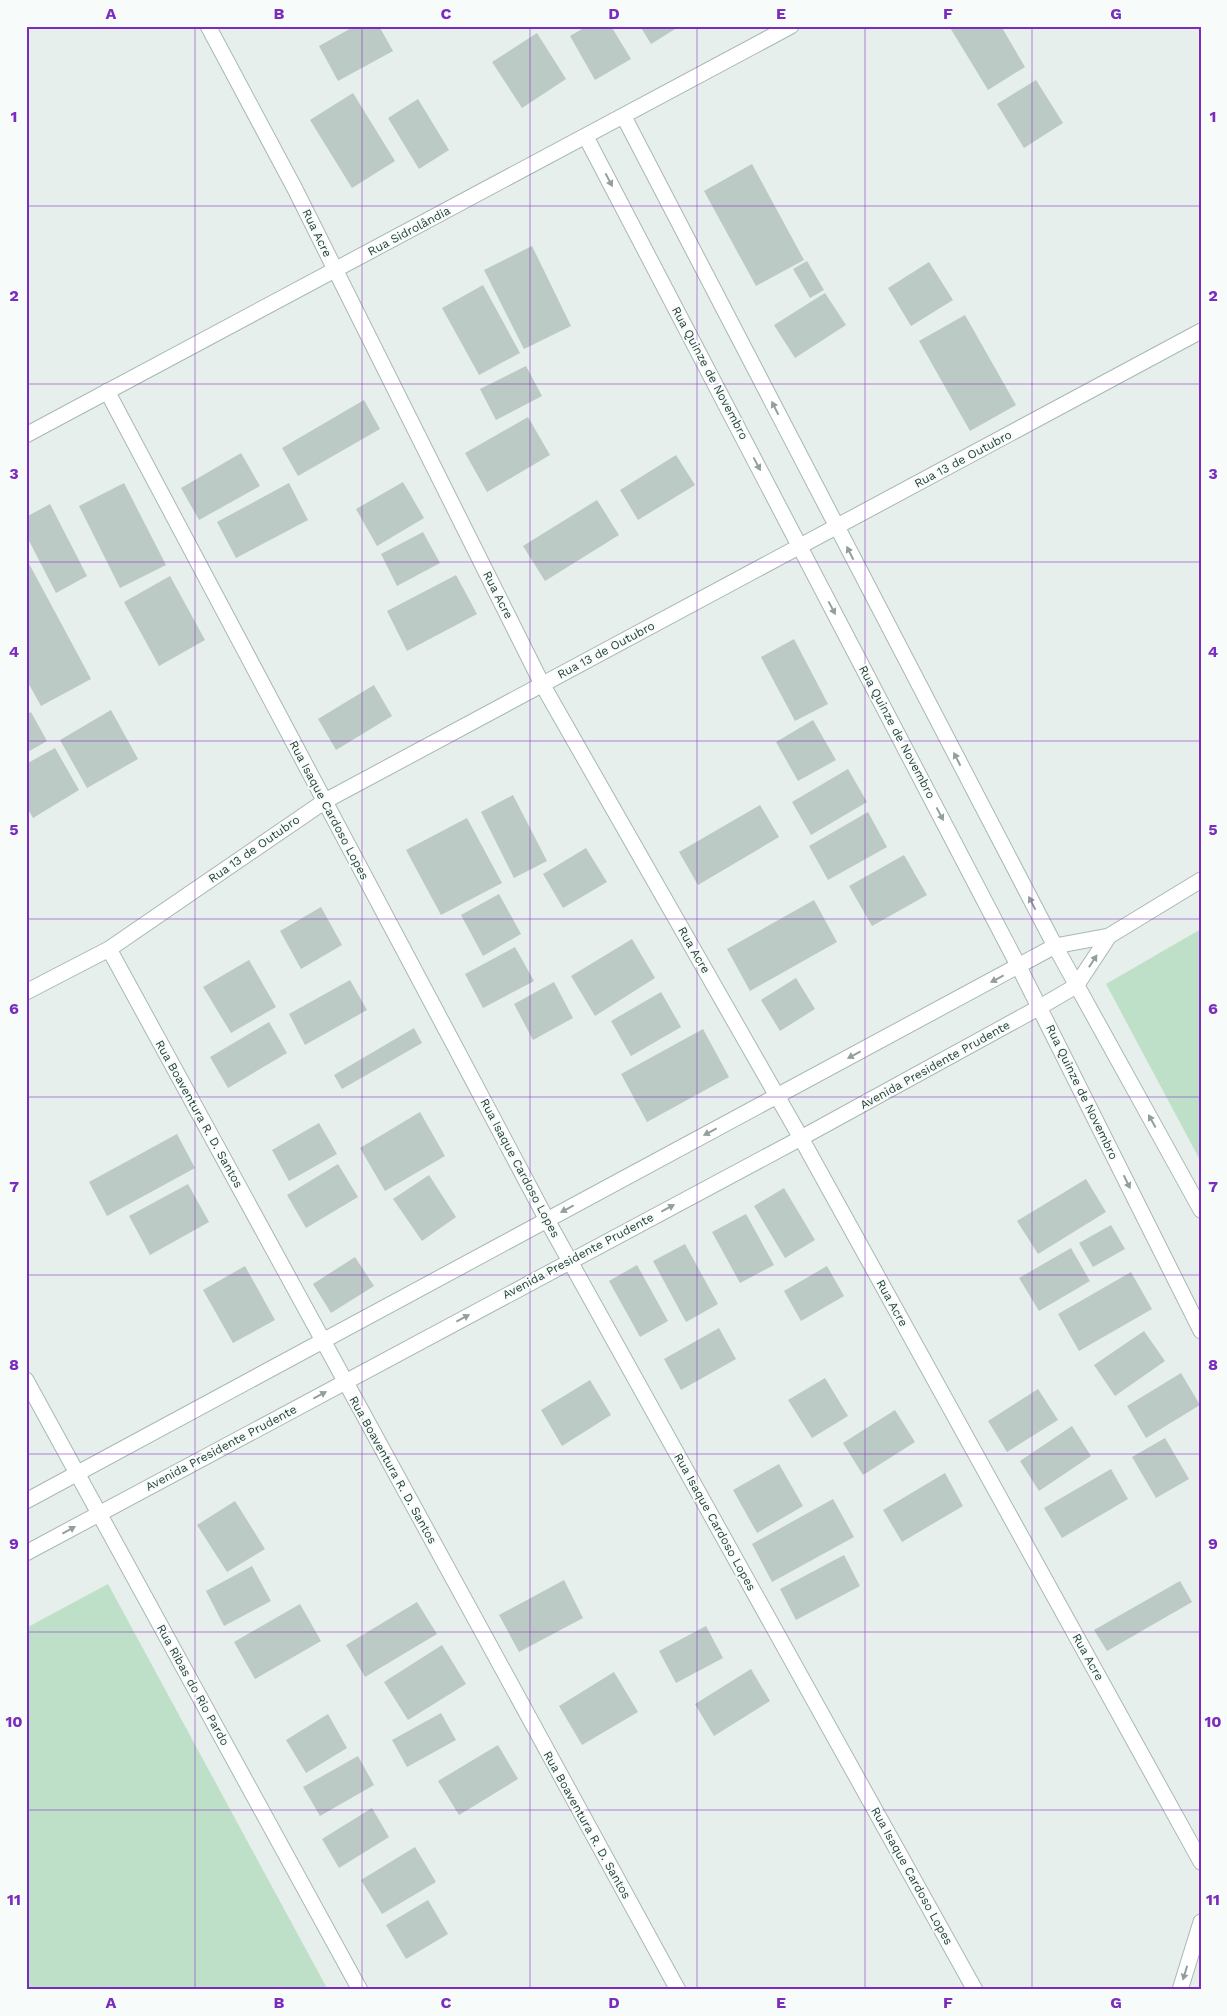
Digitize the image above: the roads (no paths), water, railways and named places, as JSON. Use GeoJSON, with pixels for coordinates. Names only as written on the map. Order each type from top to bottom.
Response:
{"type":"FeatureCollection","features":[{"type":"Feature","properties":{"kind":"street","name":"Rua Acre"},"geometry":{"type":"LineString","coordinates":[[208,26],[295,189],[542,684],[778,1096],[1201,1862]]}},
{"type":"Feature","properties":{"kind":"street","name":"Rua Sidrolândia"},"geometry":{"type":"LineString","coordinates":[[26,435],[624,117],[791,26]]}},
{"type":"Feature","properties":{"kind":"street"},"geometry":{"type":"LineString","coordinates":[[624,117],[1076,986],[1201,1210]]}},
{"type":"Feature","properties":{"kind":"street","name":"Rua Quinze de Novembro"},"geometry":{"type":"LineString","coordinates":[[586,137],[1019,966],[1201,1331]]}},
{"type":"Feature","properties":{"kind":"street","name":"Rua 13 de Outubro"},"geometry":{"type":"LineString","coordinates":[[26,992],[109,949],[324,801],[1201,331]]}},
{"type":"Feature","properties":{"kind":"street","name":"Rua Isaque Cardoso Lopes"},"geometry":{"type":"LineString","coordinates":[[107,391],[547,1220],[975,1990]]}},
{"type":"Feature","properties":{"kind":"street","name":"Avenida Presidente Prudente"},"geometry":{"type":"LineString","coordinates":[[26,1502],[1055,946],[1109,936],[1201,880]]}},
{"type":"Feature","properties":{"kind":"street","name":"Avenida Presidente Prudente"},"geometry":{"type":"LineString","coordinates":[[26,1554],[570,1260],[801,1138],[1040,1007],[1076,986],[1109,936]]}},
{"type":"Feature","properties":{"kind":"street","name":"Rua Boaventura R. D. Santos"},"geometry":{"type":"LineString","coordinates":[[109,949],[322,1342],[678,1990]]}},
{"type":"Feature","properties":{"kind":"street","name":"Rua Ribas do Rio Pardo"},"geometry":{"type":"LineString","coordinates":[[26,1380],[360,1990]]}},
{"type":"Feature","properties":{"kind":"street"},"geometry":{"type":"LineString","coordinates":[[1180,1990],[1201,1922]]}}]}
